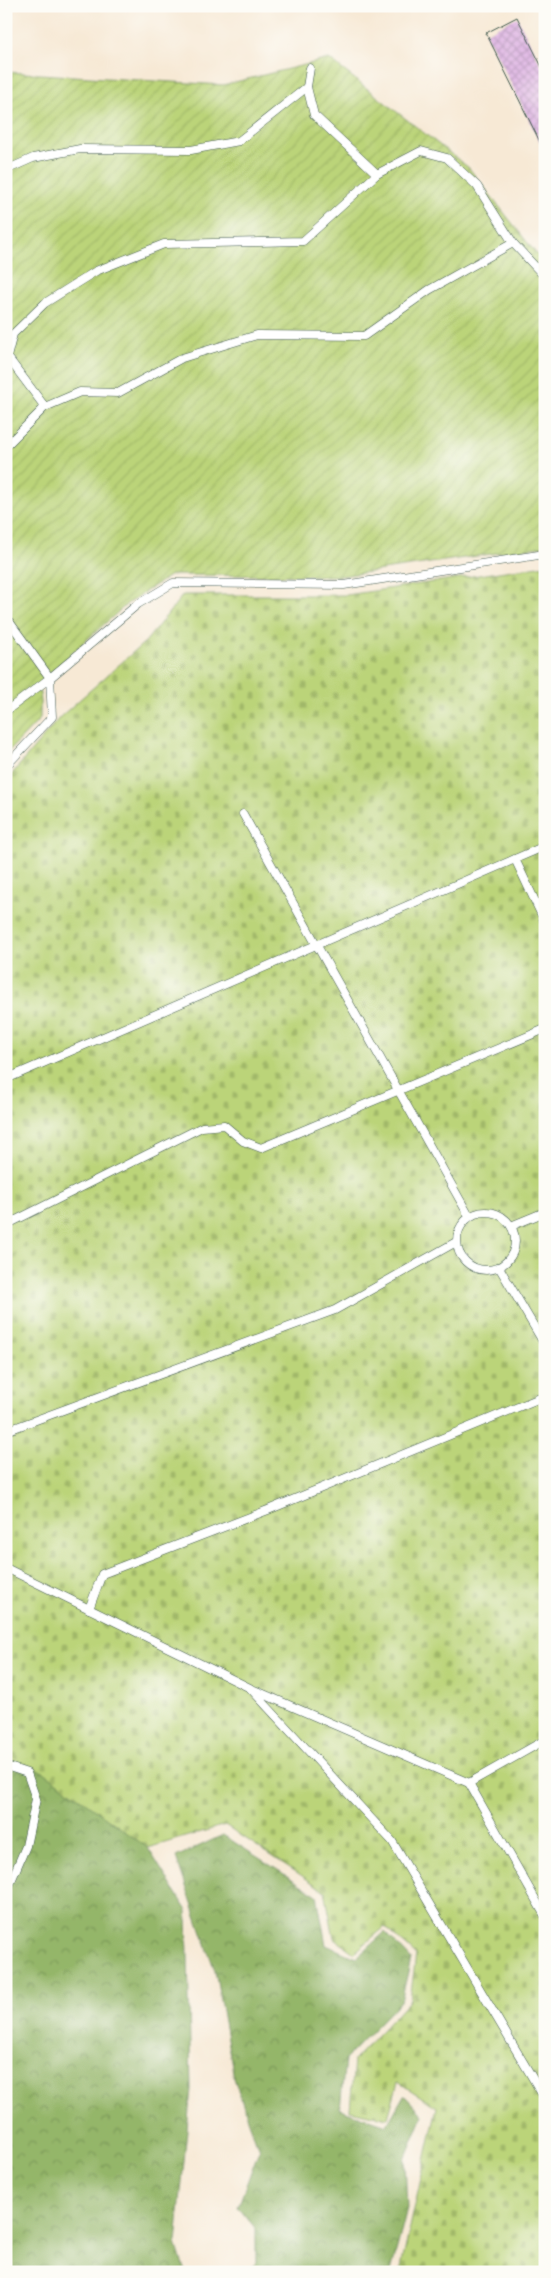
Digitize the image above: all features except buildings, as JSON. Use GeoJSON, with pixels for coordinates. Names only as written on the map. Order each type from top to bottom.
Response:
{"type":"FeatureCollection","features":[{"type":"Feature","properties":{"kind":"lane"},"geometry":{"type":"LineString","coordinates":[[310,68],[307,86],[314,115],[377,174]]}},
{"type":"Feature","properties":{"kind":"lane"},"geometry":{"type":"LineString","coordinates":[[6,170],[33,158],[80,149],[191,150],[239,141],[307,86]]}},
{"type":"Feature","properties":{"kind":"lane"},"geometry":{"type":"LineString","coordinates":[[45,407],[7,356],[13,334],[45,303],[96,271],[164,244],[303,241],[377,174],[421,151],[447,158],[477,186],[513,243],[545,277]]}},
{"type":"Feature","properties":{"kind":"lane"},"geometry":{"type":"LineString","coordinates":[[6,446],[45,407],[80,392],[118,393],[182,358],[257,335],[364,336],[429,290],[513,243]]}},
{"type":"Feature","properties":{"kind":"lane"},"geometry":{"type":"LineString","coordinates":[[6,711],[50,678],[138,604],[173,583],[344,585],[545,554]]}},
{"type":"Feature","properties":{"kind":"lane"},"geometry":{"type":"LineString","coordinates":[[6,617],[50,678],[52,717],[6,766]]}},
{"type":"Feature","properties":{"kind":"lane"},"geometry":{"type":"LineString","coordinates":[[243,814],[469,1216]]}},
{"type":"Feature","properties":{"kind":"lane"},"geometry":{"type":"LineString","coordinates":[[6,1079],[545,846]]}},
{"type":"Feature","properties":{"kind":"lane"},"geometry":{"type":"LineString","coordinates":[[515,859],[545,922]]}},
{"type":"Feature","properties":{"kind":"lane"},"geometry":{"type":"LineString","coordinates":[[6,1226],[202,1127],[224,1125],[243,1141],[261,1148],[545,1028]]}},
{"type":"Feature","properties":{"kind":"lane"},"geometry":{"type":"LineString","coordinates":[[488,1211],[505,1219],[511,1226],[515,1244],[507,1262],[499,1267],[490,1270],[471,1266],[460,1256],[456,1242],[457,1232],[469,1216],[488,1211]]}},
{"type":"Feature","properties":{"kind":"lane"},"geometry":{"type":"LineString","coordinates":[[511,1226],[545,1212]]}},
{"type":"Feature","properties":{"kind":"lane"},"geometry":{"type":"LineString","coordinates":[[6,1431],[335,1310],[456,1242]]}},
{"type":"Feature","properties":{"kind":"lane"},"geometry":{"type":"LineString","coordinates":[[499,1267],[545,1344]]}},
{"type":"Feature","properties":{"kind":"lane"},"geometry":{"type":"LineString","coordinates":[[89,1609],[102,1574],[268,1510],[545,1396]]}},
{"type":"Feature","properties":{"kind":"lane"},"geometry":{"type":"LineString","coordinates":[[6,1568],[250,1688],[468,1782],[545,1916]]}},
{"type":"Feature","properties":{"kind":"lane"},"geometry":{"type":"LineString","coordinates":[[250,1688],[392,1841],[545,2099]]}},
{"type":"Feature","properties":{"kind":"lane"},"geometry":{"type":"LineString","coordinates":[[468,1782],[545,1740]]}},
{"type":"Feature","properties":{"kind":"lane"},"geometry":{"type":"LineString","coordinates":[[6,1766],[27,1773],[36,1798],[26,1846],[6,1893]]}},
{"type":"Feature","properties":{"kind":"green space"},"geometry":{"type":"Polygon","coordinates":[[[329,59],[469,168],[545,265],[545,546],[342,576],[171,575],[128,603],[40,682],[40,719],[6,754],[6,72],[223,85],[329,59]]]}},
{"type":"Feature","properties":{"kind":"green space"},"geometry":{"type":"Polygon","coordinates":[[[545,565],[545,2272],[400,2272],[437,2107],[398,2082],[388,2118],[350,2110],[354,2060],[410,2000],[416,1955],[385,1927],[354,1953],[334,1938],[325,1891],[225,1825],[148,1848],[44,1772],[6,1761],[6,781],[60,717],[146,641],[183,595],[347,595],[545,565]]]}},
{"type":"Feature","properties":{"kind":"green space"},"geometry":{"type":"Polygon","coordinates":[[[6,1761],[44,1772],[148,1848],[187,1911],[191,2089],[176,2243],[185,2272],[6,2272],[6,1761]]]}},
{"type":"Feature","properties":{"kind":"green space"},"geometry":{"type":"Polygon","coordinates":[[[223,1835],[317,1895],[326,1945],[356,1958],[385,1932],[411,1959],[401,2001],[345,2059],[340,2109],[387,2125],[404,2095],[423,2115],[405,2159],[407,2208],[391,2272],[245,2272],[256,2263],[256,2229],[238,2207],[259,2150],[234,2078],[215,1971],[176,1857],[223,1835]]]}}]}
